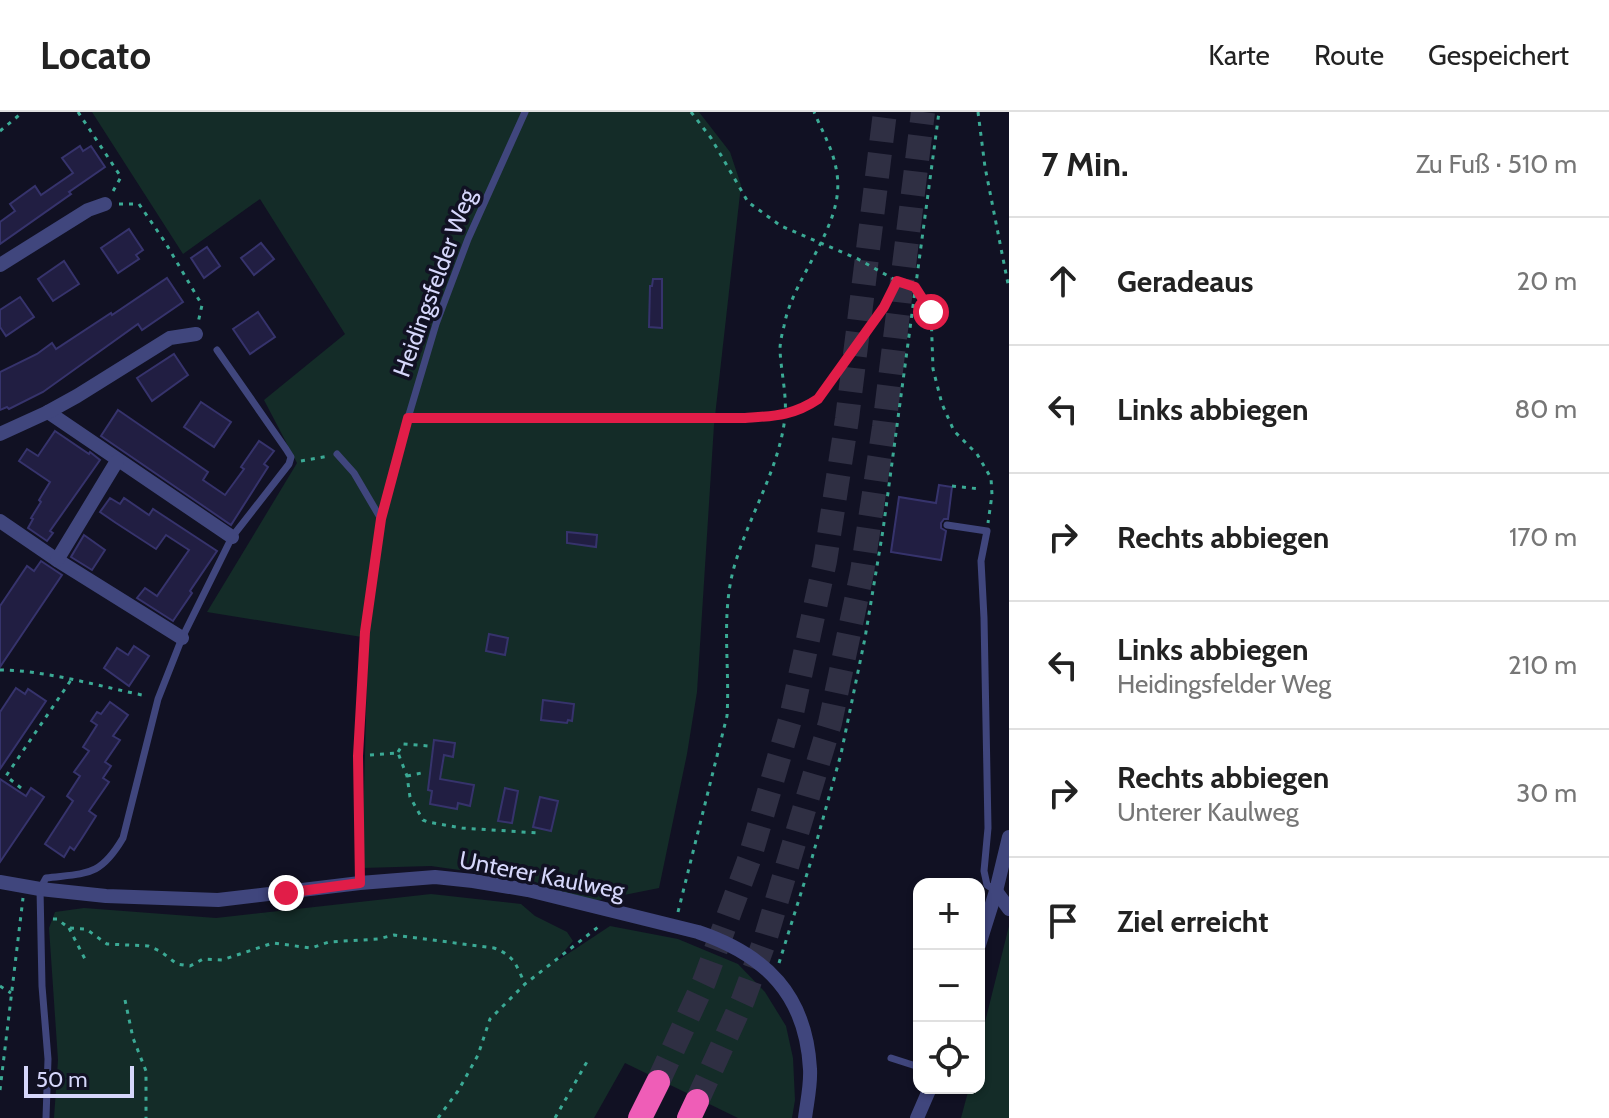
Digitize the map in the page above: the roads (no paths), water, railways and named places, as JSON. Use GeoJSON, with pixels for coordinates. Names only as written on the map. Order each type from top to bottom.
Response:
{"type":"FeatureCollection","features":[{"type":"Feature","properties":{"kind":"highway"},"geometry":{"type":"LineString","coordinates":[[640,1118],[658,1082]]}},
{"type":"Feature","properties":{"kind":"street"},"geometry":{"type":"LineString","coordinates":[[0,265],[88,210],[105,204]]}},
{"type":"Feature","properties":{"kind":"street"},"geometry":{"type":"LineString","coordinates":[[0,434],[48,412],[170,338],[196,334]]}},
{"type":"Feature","properties":{"kind":"street"},"geometry":{"type":"LineString","coordinates":[[48,412],[232,537]]}},
{"type":"Feature","properties":{"kind":"street"},"geometry":{"type":"LineString","coordinates":[[57,560],[117,461]]}},
{"type":"Feature","properties":{"kind":"street"},"geometry":{"type":"LineString","coordinates":[[2,526],[182,638]]}},
{"type":"Feature","properties":{"kind":"street"},"geometry":{"type":"LineString","coordinates":[[985,926],[1009,837]]}},
{"type":"Feature","properties":{"kind":"street","name":"Unterer Kaulweg"},"geometry":{"type":"LineString","coordinates":[[0,882],[106,896],[218,900],[435,877],[528,890],[674,926],[731,945],[762,964],[786,990],[801,1020],[807,1043],[811,1072],[805,1118]]}},
{"type":"Feature","properties":{"kind":"street"},"geometry":{"type":"LineString","coordinates":[[996,891],[1009,909]]}},
{"type":"Feature","properties":{"kind":"street"},"geometry":{"type":"LineString","coordinates":[[917,1118],[927,1094]]}},
{"type":"Feature","properties":{"kind":"lane","name":"Heidingsfelder Weg"},"geometry":{"type":"LineString","coordinates":[[360,883],[358,756],[365,632],[381,519],[436,324],[468,239],[525,112]]}},
{"type":"Feature","properties":{"kind":"lane"},"geometry":{"type":"LineString","coordinates":[[46,1118],[48,1059],[42,986],[40,889],[46,878],[95,870],[112,856],[123,838],[158,699],[182,638],[232,537],[289,464],[291,457],[217,350]]}},
{"type":"Feature","properties":{"kind":"lane"},"geometry":{"type":"LineString","coordinates":[[337,454],[354,473],[381,519]]}},
{"type":"Feature","properties":{"kind":"lane"},"geometry":{"type":"LineString","coordinates":[[947,525],[987,531],[981,561],[988,828],[984,871],[987,885],[996,891]]}},
{"type":"Feature","properties":{"kind":"lane"},"geometry":{"type":"LineString","coordinates":[[891,1058],[913,1065]]}},
{"type":"Feature","properties":{"kind":"tunnel"},"geometry":{"type":"LineString","coordinates":[[658,1082],[704,982],[750,857],[792,713],[825,561],[847,419],[885,112]]}},
{"type":"Feature","properties":{"kind":"tunnel"},"geometry":{"type":"LineString","coordinates":[[697,1101],[743,1000],[765,940],[830,723],[862,572],[884,427],[923,112]]}}]}
